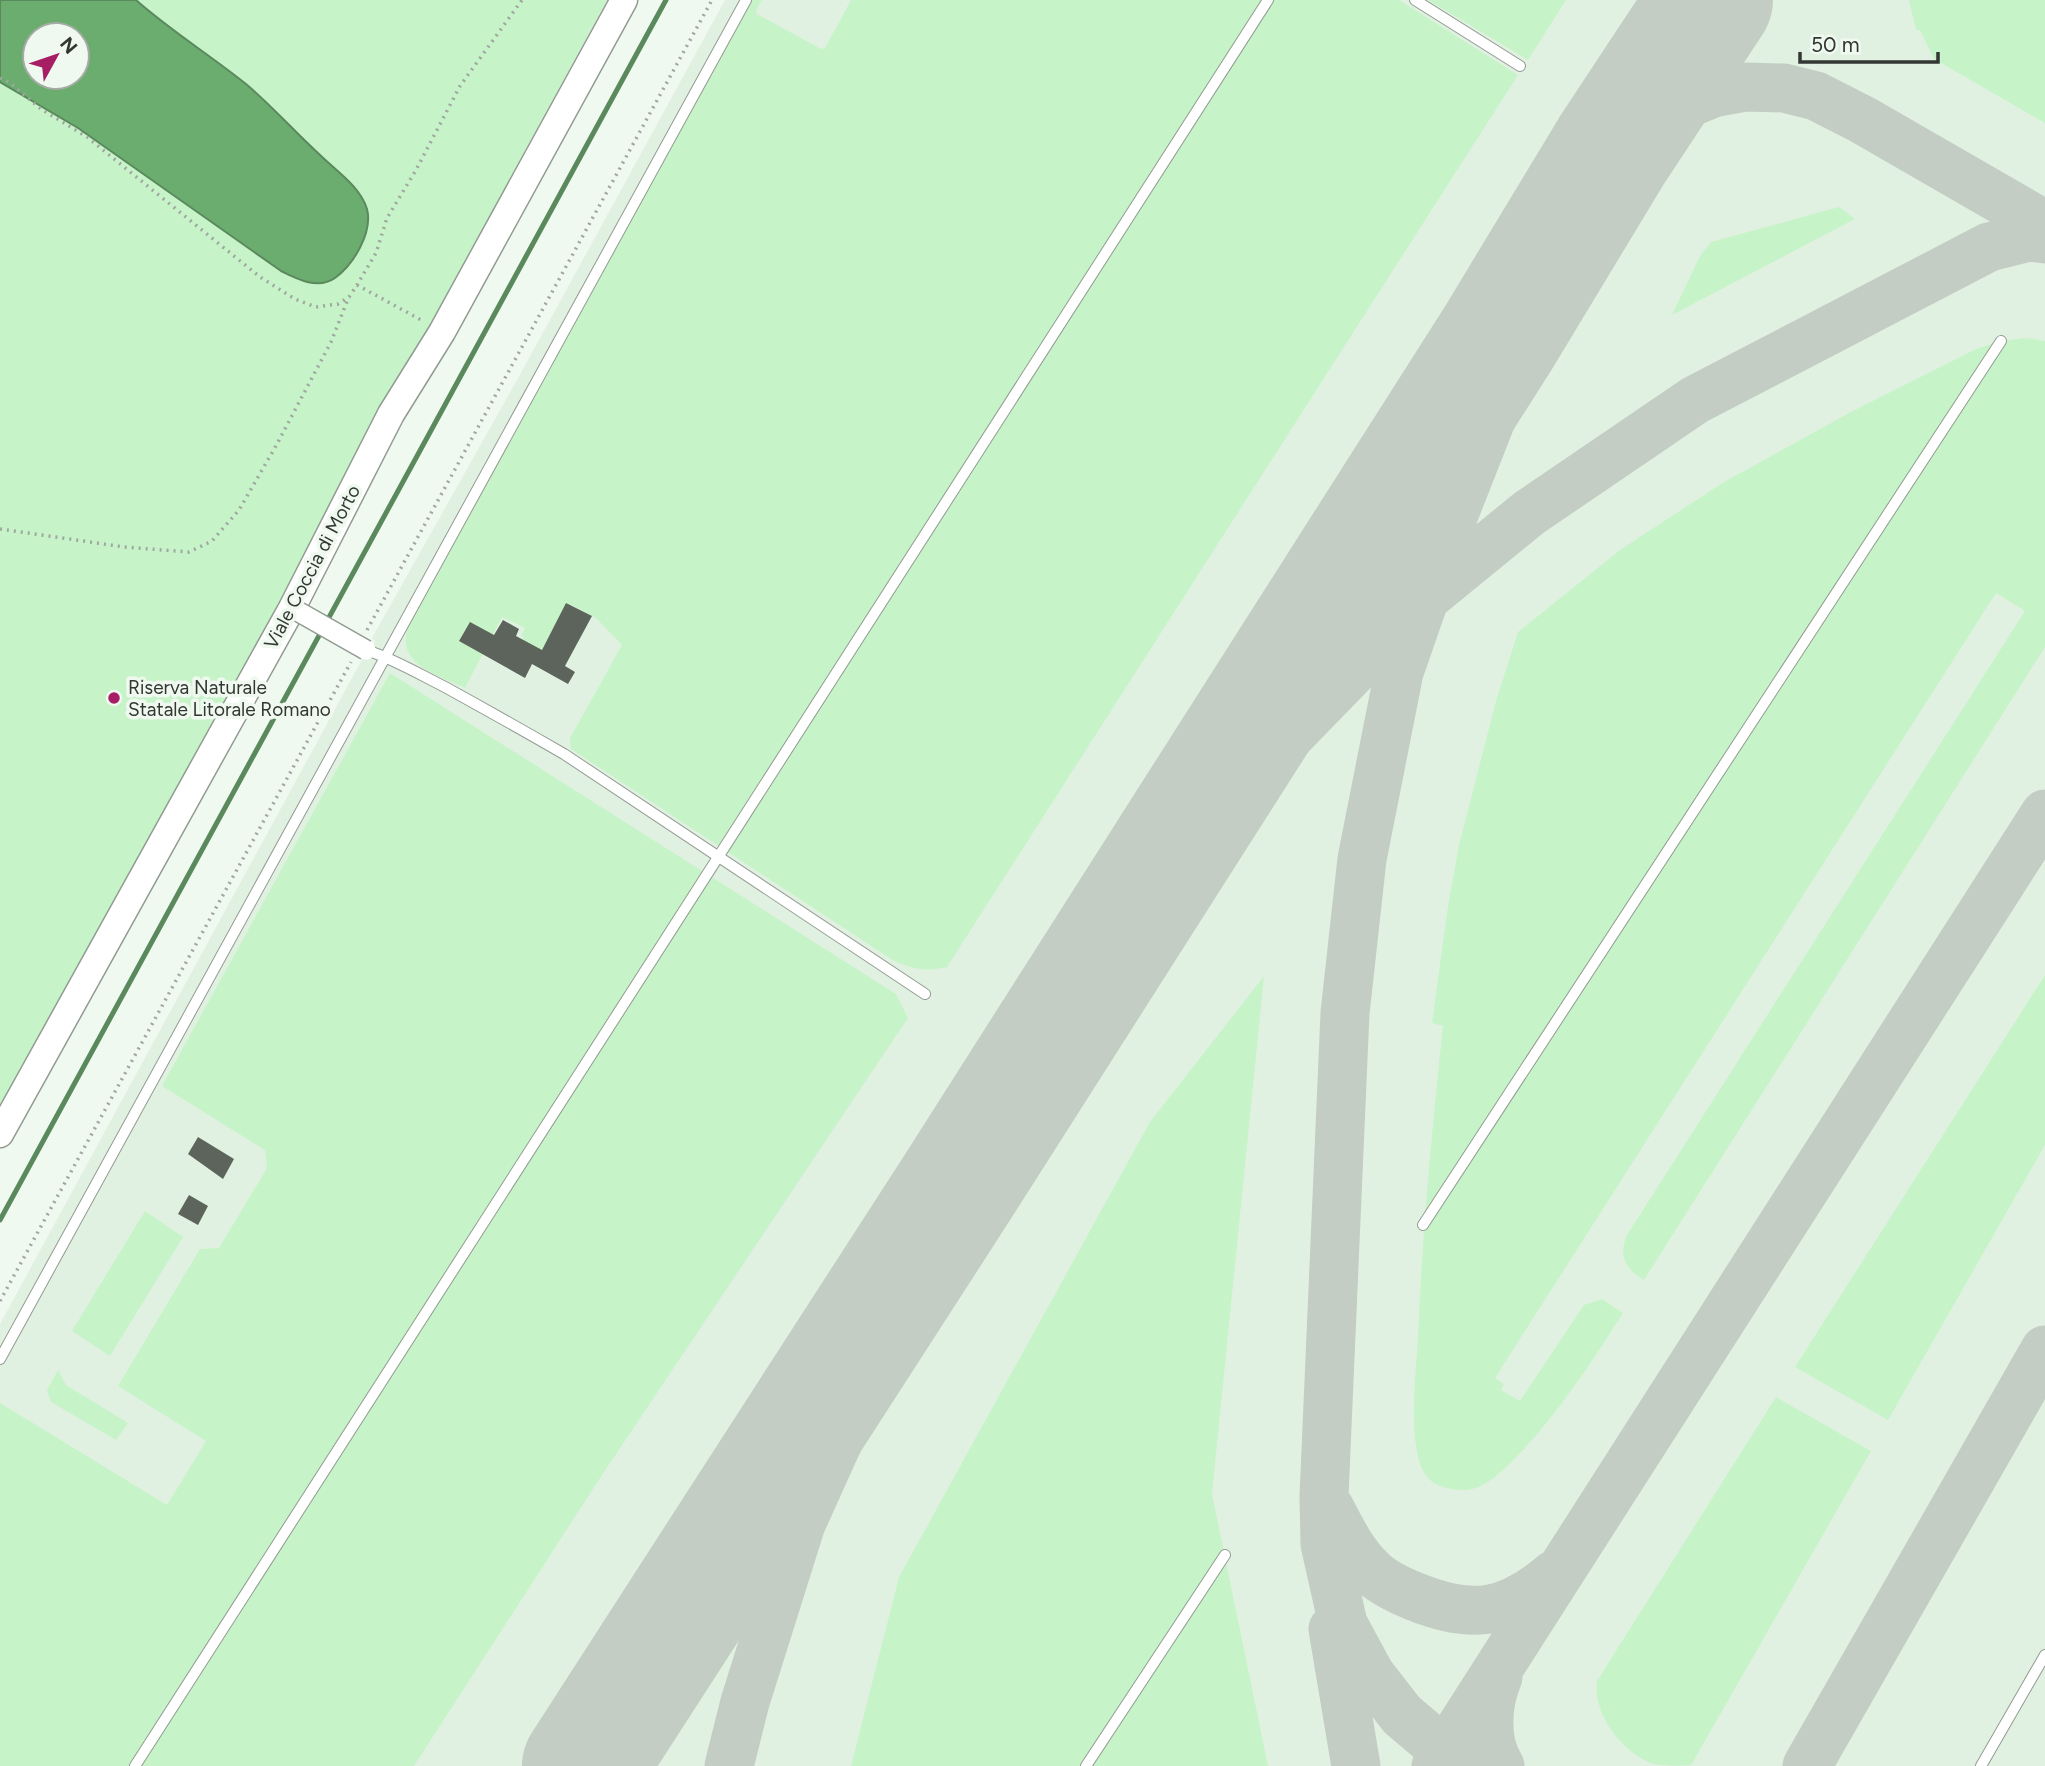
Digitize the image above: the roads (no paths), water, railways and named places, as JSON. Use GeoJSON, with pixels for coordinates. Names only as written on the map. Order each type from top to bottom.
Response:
{"type":"FeatureCollection","features":[{"type":"Feature","properties":{"kind":"street","name":"Viale Coccia di Morto"},"geometry":{"type":"LineString","coordinates":[[0,1134],[292,608],[391,414],[442,332],[624,0]]}},
{"type":"Feature","properties":{"kind":"street"},"geometry":{"type":"LineString","coordinates":[[292,608],[366,650]]}},
{"type":"Feature","properties":{"kind":"lane"},"geometry":{"type":"LineString","coordinates":[[0,1359],[746,0]]}},
{"type":"Feature","properties":{"kind":"lane"},"geometry":{"type":"LineString","coordinates":[[135,1766],[1268,0]]}},
{"type":"Feature","properties":{"kind":"lane"},"geometry":{"type":"LineString","coordinates":[[1415,0],[1520,66]]}},
{"type":"Feature","properties":{"kind":"lane"},"geometry":{"type":"LineString","coordinates":[[1423,1225],[2001,341]]}},
{"type":"Feature","properties":{"kind":"lane"},"geometry":{"type":"LineString","coordinates":[[366,650],[386,656],[564,754],[926,994]]}},
{"type":"Feature","properties":{"kind":"lane"},"geometry":{"type":"LineString","coordinates":[[1086,1766],[1225,1555]]}},
{"type":"Feature","properties":{"kind":"lane"},"geometry":{"type":"LineString","coordinates":[[1981,1766],[2045,1655]]}},
{"type":"Feature","properties":{"kind":"waterway"},"geometry":{"type":"LineString","coordinates":[[0,1220],[666,0]]}},
{"type":"Feature","properties":{"kind":"place","name":"Riserva Naturale Statale Litorale Romano"},"geometry":{"type":"Point","coordinates":[114,698]}}]}
